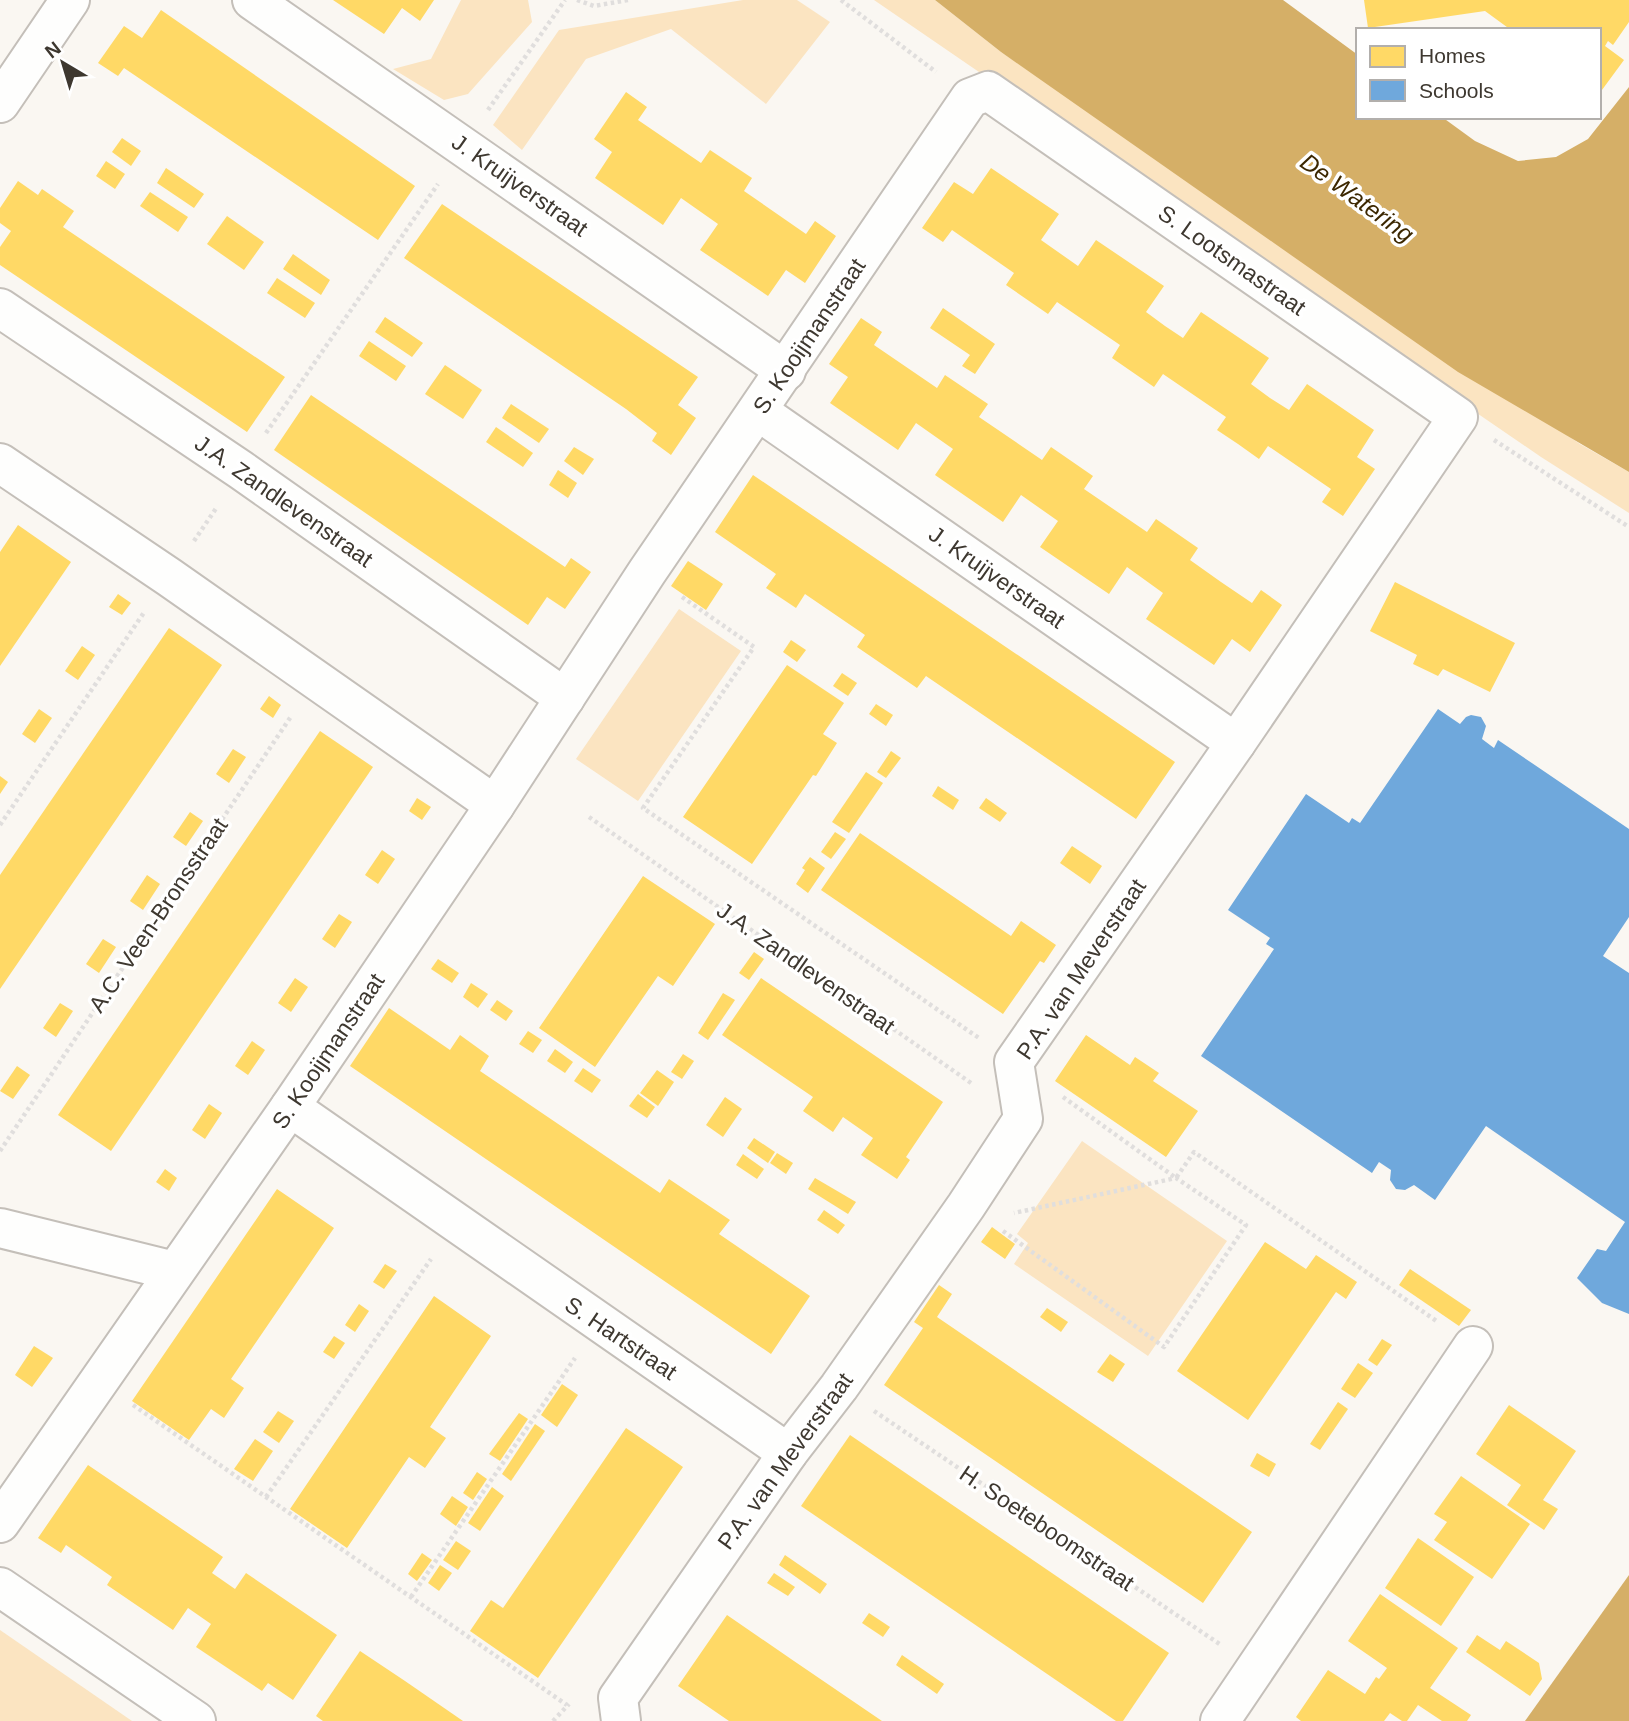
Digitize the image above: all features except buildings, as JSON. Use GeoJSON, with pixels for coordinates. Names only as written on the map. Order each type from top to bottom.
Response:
{"type":"FeatureCollection","features":[{"type":"Feature","properties":{"kind":"street"},"geometry":{"type":"LineString","coordinates":[[0,103],[70,0]]}},
{"type":"Feature","properties":{"kind":"street","name":"J. Kruijverstraat"},"geometry":{"type":"LineString","coordinates":[[253,0],[786,371]]}},
{"type":"Feature","properties":{"kind":"street","name":"S. Lootsmastraat"},"geometry":{"type":"LineString","coordinates":[[970,98],[988,91],[1458,417]]}},
{"type":"Feature","properties":{"kind":"street","name":"S. Kooijmanstraat"},"geometry":{"type":"LineString","coordinates":[[0,1523],[290,1107],[495,805],[647,572],[970,98]]}},
{"type":"Feature","properties":{"kind":"street","name":"J.A. Zandlevenstraat"},"geometry":{"type":"LineString","coordinates":[[0,308],[242,470],[565,698]]}},
{"type":"Feature","properties":{"kind":"street","name":"J. Kruijverstraat"},"geometry":{"type":"LineString","coordinates":[[758,411],[1236,743]]}},
{"type":"Feature","properties":{"kind":"street","name":"P.A. van Meverstraat"},"geometry":{"type":"LineString","coordinates":[[620,1710],[788,1453],[976,1212],[1023,1119],[1014,1062],[1458,417]]}},
{"type":"Feature","properties":{"kind":"street"},"geometry":{"type":"LineString","coordinates":[[0,463],[495,805]]}},
{"type":"Feature","properties":{"kind":"street","name":"S. Hartstraat"},"geometry":{"type":"LineString","coordinates":[[290,1107],[454,1224],[788,1453]]}},
{"type":"Feature","properties":{"kind":"street"},"geometry":{"type":"LineString","coordinates":[[0,1228],[174,1271]]}},
{"type":"Feature","properties":{"kind":"street"},"geometry":{"type":"LineString","coordinates":[[1220,1721],[1472,1346]]}},
{"type":"Feature","properties":{"kind":"street"},"geometry":{"type":"LineString","coordinates":[[0,1587],[196,1721]]}},
{"type":"Feature","properties":{"kind":"path"},"geometry":{"type":"LineString","coordinates":[[463,145],[565,0]]}},
{"type":"Feature","properties":{"kind":"path"},"geometry":{"type":"LineString","coordinates":[[577,0],[594,6],[628,0]]}},
{"type":"Feature","properties":{"kind":"path"},"geometry":{"type":"LineString","coordinates":[[841,0],[970,98]]}},
{"type":"Feature","properties":{"kind":"path"},"geometry":{"type":"LineString","coordinates":[[1458,417],[1629,527]]}},
{"type":"Feature","properties":{"kind":"path","name":"J.A. Zandlevenstraat"},"geometry":{"type":"LineString","coordinates":[[647,572],[754,647],[643,808],[1014,1062],[1246,1225],[1164,1347],[976,1212]]}},
{"type":"Feature","properties":{"kind":"path","name":"A.C. Veen-Bronsstraat"},"geometry":{"type":"LineString","coordinates":[[0,1151],[317,681]]}},
{"type":"Feature","properties":{"kind":"path","name":"J.A. Zandlevenstraat"},"geometry":{"type":"LineString","coordinates":[[589,817],[1023,1119]]}},
{"type":"Feature","properties":{"kind":"path"},"geometry":{"type":"LineString","coordinates":[[976,1212],[1176,1178],[1194,1152],[1472,1346]]}},
{"type":"Feature","properties":{"kind":"path"},"geometry":{"type":"LineString","coordinates":[[266,1497],[454,1224]]}},
{"type":"Feature","properties":{"kind":"path"},"geometry":{"type":"LineString","coordinates":[[411,1597],[599,1323]]}},
{"type":"Feature","properties":{"kind":"path"},"geometry":{"type":"LineString","coordinates":[[98,1381],[568,1705]]}},
{"type":"Feature","properties":{"kind":"path","name":"H. Soeteboomstraat"},"geometry":{"type":"LineString","coordinates":[[839,1387],[1256,1669]]}},
{"type":"Feature","properties":{"kind":"shaded area"},"geometry":{"type":"Polygon","coordinates":[[[461,0],[528,0],[532,22],[468,94],[444,100],[393,69],[431,59],[461,0]]]}},
{"type":"Feature","properties":{"kind":"shaded area"},"geometry":{"type":"Polygon","coordinates":[[[743,0],[797,0],[830,22],[766,104],[671,29],[586,59],[522,150],[493,125],[559,30],[743,0]]]}},
{"type":"Feature","properties":{"kind":"shaded area"},"geometry":{"type":"Polygon","coordinates":[[[874,0],[935,0],[1001,52],[1580,444],[1629,472],[1629,513],[1541,457],[874,0]]]}},
{"type":"Feature","properties":{"kind":"shaded area"},"geometry":{"type":"Polygon","coordinates":[[[679,609],[741,651],[638,801],[576,759],[679,609]]]}},
{"type":"Feature","properties":{"kind":"shaded area"},"geometry":{"type":"Polygon","coordinates":[[[1082,1141],[1227,1241],[1148,1356],[1014,1264],[1028,1243],[1017,1234],[1082,1141]]]}},
{"type":"Feature","properties":{"kind":"shaded area"},"geometry":{"type":"Polygon","coordinates":[[[0,1630],[132,1721],[0,1721],[0,1630]]]}},
{"type":"Feature","properties":{"kind":"water","name":"De Watering"},"geometry":{"type":"Polygon","coordinates":[[[935,0],[1283,0],[1356,54],[1356,119],[1445,119],[1475,141],[1518,161],[1556,157],[1588,139],[1629,87],[1629,472],[1458,372],[1001,52],[935,0]]]}},
{"type":"Feature","properties":{"kind":"water"},"geometry":{"type":"Polygon","coordinates":[[[1629,1575],[1629,1721],[1525,1721],[1629,1575]]]}}]}
